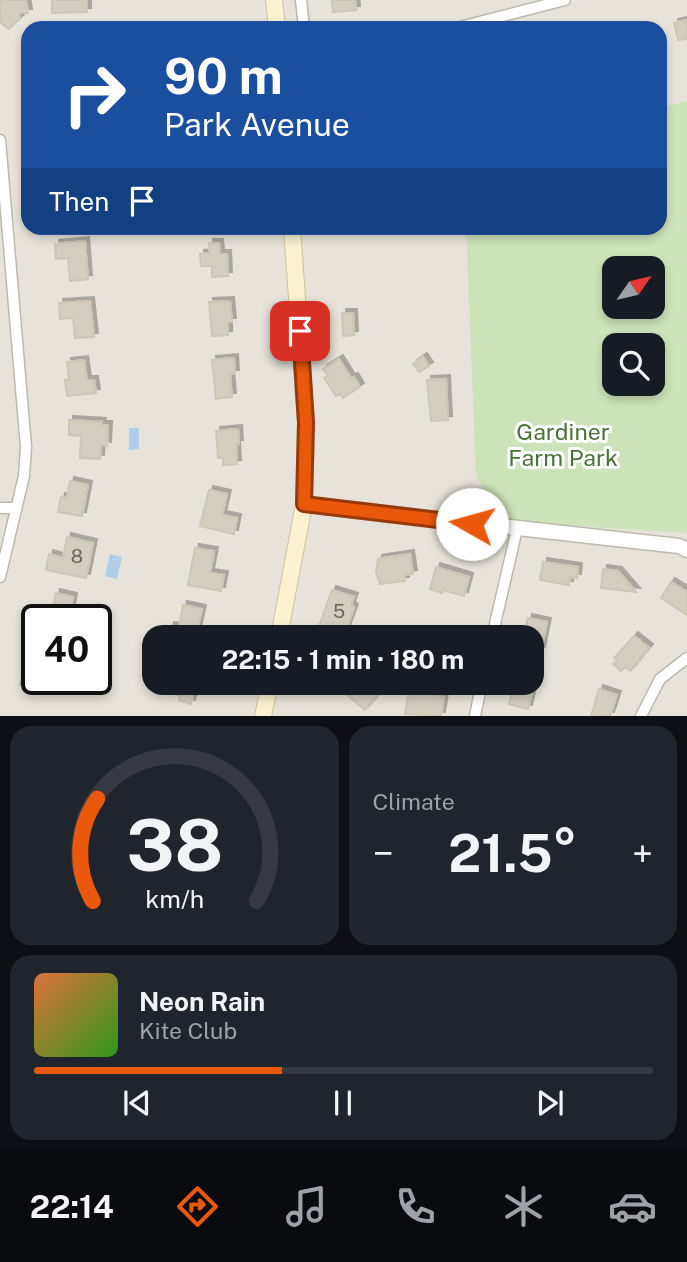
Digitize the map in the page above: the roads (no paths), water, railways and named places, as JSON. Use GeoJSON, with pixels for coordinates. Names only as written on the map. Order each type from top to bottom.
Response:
{"type":"FeatureCollection","features":[{"type":"Feature","properties":{"kind":"main road"},"geometry":{"type":"LineString","coordinates":[[274,0],[276,21]]}},
{"type":"Feature","properties":{"kind":"main road"},"geometry":{"type":"LineString","coordinates":[[281,625],[304,504],[306,423],[293,235]]}},
{"type":"Feature","properties":{"kind":"main road"},"geometry":{"type":"LineString","coordinates":[[263,716],[267,695]]}},
{"type":"Feature","properties":{"kind":"street"},"geometry":{"type":"LineString","coordinates":[[301,0],[303,21]]}},
{"type":"Feature","properties":{"kind":"street"},"geometry":{"type":"LineString","coordinates":[[483,21],[565,0]]}},
{"type":"Feature","properties":{"kind":"street"},"geometry":{"type":"LineString","coordinates":[[0,140],[5,248],[26,447],[24,476],[0,577]]}},
{"type":"Feature","properties":{"kind":"street"},"geometry":{"type":"LineString","coordinates":[[304,504],[679,546],[687,550]]}},
{"type":"Feature","properties":{"kind":"street"},"geometry":{"type":"LineString","coordinates":[[0,508],[15,508]]}},
{"type":"Feature","properties":{"kind":"street"},"geometry":{"type":"LineString","coordinates":[[495,625],[517,529]]}},
{"type":"Feature","properties":{"kind":"street"},"geometry":{"type":"LineString","coordinates":[[641,716],[660,679],[687,658]]}},
{"type":"Feature","properties":{"kind":"street"},"geometry":{"type":"LineString","coordinates":[[475,716],[479,695]]}},
{"type":"Feature","properties":{"kind":"water"},"geometry":{"type":"Polygon","coordinates":[[[129,428],[139,428],[139,449],[129,450],[129,428]]]}},
{"type":"Feature","properties":{"kind":"water"},"geometry":{"type":"Polygon","coordinates":[[[110,554],[122,557],[117,579],[105,576],[110,554]]]}},
{"type":"Feature","properties":{"kind":"park label","name":"Gardiner Farm Park"},"geometry":{"type":"Point","coordinates":[563,445]}}]}
